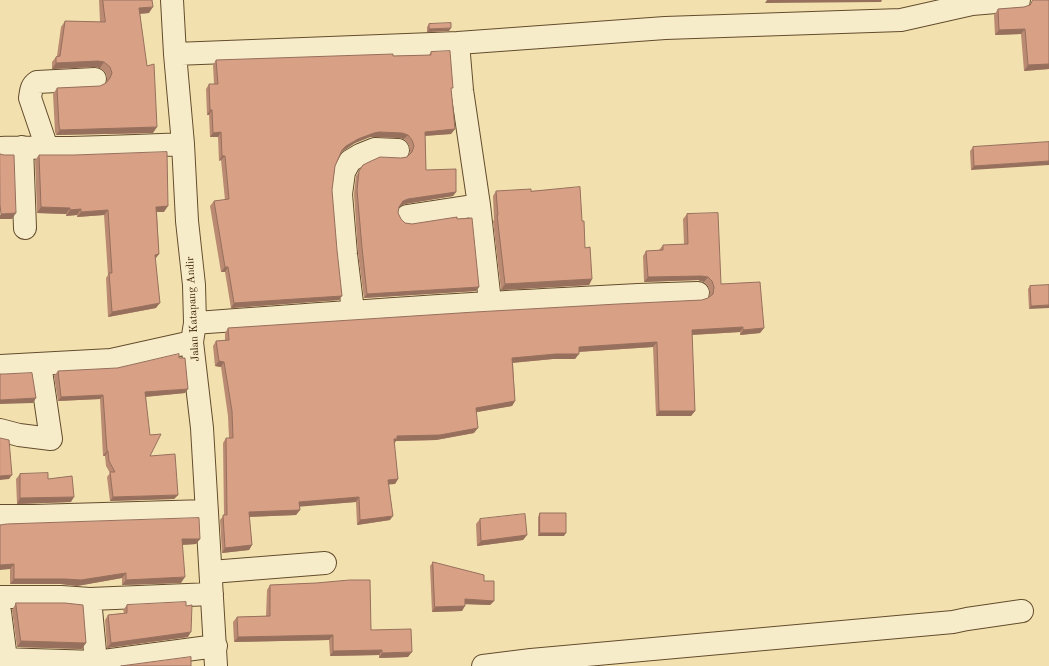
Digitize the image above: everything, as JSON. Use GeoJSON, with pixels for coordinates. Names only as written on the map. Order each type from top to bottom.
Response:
{"type":"FeatureCollection","features":[{"type":"Feature","properties":{"kind":"street","name":"Jalan Katapang Andir"},"geometry":{"type":"LineString","coordinates":[[172,0],[183,144],[187,221],[194,285],[194,332],[202,428],[216,656]]}},
{"type":"Feature","properties":{"kind":"street"},"geometry":{"type":"LineString","coordinates":[[175,54],[458,43],[665,28],[901,20],[972,4],[1018,0]]}},
{"type":"Feature","properties":{"kind":"street"},"geometry":{"type":"LineString","coordinates":[[458,43],[462,90],[479,205],[490,302]]}},
{"type":"Feature","properties":{"kind":"street"},"geometry":{"type":"LineString","coordinates":[[47,148],[30,98],[31,90],[34,84],[37,82],[95,79]]}},
{"type":"Feature","properties":{"kind":"street"},"geometry":{"type":"LineString","coordinates":[[0,148],[115,147],[183,144]]}},
{"type":"Feature","properties":{"kind":"street"},"geometry":{"type":"LineString","coordinates":[[22,147],[25,228]]}},
{"type":"Feature","properties":{"kind":"street"},"geometry":{"type":"LineString","coordinates":[[354,311],[346,254],[341,194],[344,172],[350,161],[360,154],[375,149],[398,150]]}},
{"type":"Feature","properties":{"kind":"street"},"geometry":{"type":"LineString","coordinates":[[407,216],[479,205]]}},
{"type":"Feature","properties":{"kind":"street"},"geometry":{"type":"LineString","coordinates":[[0,366],[111,360],[194,332],[354,311],[490,302],[698,293]]}},
{"type":"Feature","properties":{"kind":"street"},"geometry":{"type":"LineString","coordinates":[[0,430],[19,435],[51,439],[40,364]]}},
{"type":"Feature","properties":{"kind":"street"},"geometry":{"type":"LineString","coordinates":[[0,516],[207,511]]}},
{"type":"Feature","properties":{"kind":"street"},"geometry":{"type":"LineString","coordinates":[[211,572],[325,563]]}},
{"type":"Feature","properties":{"kind":"street"},"geometry":{"type":"LineString","coordinates":[[0,598],[61,597],[90,599],[212,594]]}},
{"type":"Feature","properties":{"kind":"street"},"geometry":{"type":"LineString","coordinates":[[90,599],[96,662]]}},
{"type":"Feature","properties":{"kind":"street"},"geometry":{"type":"LineString","coordinates":[[483,666],[532,660],[953,622],[1022,611]]}},
{"type":"Feature","properties":{"kind":"street"},"geometry":{"type":"LineString","coordinates":[[0,612],[3,659],[96,662],[216,656]]}},
{"type":"Feature","properties":{"kind":"building"},"geometry":{"type":"Polygon","coordinates":[[[103,0],[152,0],[153,7],[139,8],[147,66],[154,64],[157,127],[60,130],[57,88],[100,86],[106,83],[112,73],[110,67],[104,62],[56,63],[56,57],[60,56],[65,21],[105,22],[103,0]]]}},
{"type":"Feature","properties":{"kind":"building"},"geometry":{"type":"Polygon","coordinates":[[[1033,0],[1049,0],[1049,64],[1028,65],[1025,29],[999,30],[998,9],[1024,7],[1030,5],[1033,0]]]}},
{"type":"Feature","properties":{"kind":"building"},"geometry":{"type":"Polygon","coordinates":[[[451,23],[451,28],[429,29],[429,24],[451,23]]]}},
{"type":"Feature","properties":{"kind":"building"},"geometry":{"type":"Polygon","coordinates":[[[450,51],[453,88],[451,88],[455,129],[425,132],[426,170],[456,169],[456,192],[408,199],[403,201],[399,207],[398,213],[405,223],[412,224],[457,217],[457,219],[472,218],[479,287],[367,294],[357,190],[359,171],[363,165],[380,157],[407,157],[412,152],[414,146],[408,135],[402,133],[379,132],[358,139],[346,146],[342,150],[335,166],[332,190],[342,296],[234,303],[228,267],[225,267],[214,201],[229,199],[225,156],[222,156],[221,132],[213,133],[212,110],[210,110],[209,84],[218,84],[216,60],[393,54],[393,56],[431,55],[431,52],[450,51]]]}},
{"type":"Feature","properties":{"kind":"building"},"geometry":{"type":"Polygon","coordinates":[[[1049,142],[1049,161],[974,166],[973,147],[1049,142]]]}},
{"type":"Feature","properties":{"kind":"building"},"geometry":{"type":"Polygon","coordinates":[[[167,152],[168,206],[156,207],[159,254],[155,255],[160,303],[112,312],[109,273],[112,273],[108,210],[81,212],[81,209],[70,210],[70,208],[41,207],[39,155],[167,152]]]}},
{"type":"Feature","properties":{"kind":"building"},"geometry":{"type":"Polygon","coordinates":[[[0,154],[14,155],[16,213],[1,214],[0,154]]]}},
{"type":"Feature","properties":{"kind":"building"},"geometry":{"type":"Polygon","coordinates":[[[580,187],[582,221],[584,221],[585,248],[590,247],[592,279],[505,284],[497,215],[496,191],[531,189],[531,191],[580,187]]]}},
{"type":"Feature","properties":{"kind":"building"},"geometry":{"type":"Polygon","coordinates":[[[718,213],[721,284],[760,282],[764,328],[743,330],[743,327],[692,330],[695,411],[659,411],[657,342],[579,347],[579,354],[556,354],[512,358],[515,401],[476,408],[478,428],[440,435],[397,436],[397,439],[394,439],[398,479],[388,480],[393,516],[360,520],[359,497],[299,502],[300,510],[249,512],[252,545],[225,548],[223,515],[227,515],[226,438],[233,438],[232,411],[224,362],[219,361],[216,341],[229,340],[228,328],[475,312],[702,300],[713,294],[714,287],[712,281],[708,277],[648,277],[646,251],[663,250],[663,245],[688,244],[687,214],[718,213]]]}},
{"type":"Feature","properties":{"kind":"building"},"geometry":{"type":"Polygon","coordinates":[[[1049,285],[1049,305],[1031,306],[1030,286],[1049,285]]]}},
{"type":"Feature","properties":{"kind":"building"},"geometry":{"type":"Polygon","coordinates":[[[179,354],[179,358],[185,358],[188,389],[145,392],[150,435],[161,434],[150,456],[175,454],[178,495],[113,497],[110,472],[115,472],[109,461],[107,451],[103,395],[61,397],[58,371],[117,368],[179,354]]]}},
{"type":"Feature","properties":{"kind":"building"},"geometry":{"type":"Polygon","coordinates":[[[32,373],[36,398],[0,400],[0,374],[32,373]]]}},
{"type":"Feature","properties":{"kind":"building"},"geometry":{"type":"Polygon","coordinates":[[[0,438],[9,440],[12,475],[0,476],[0,438]]]}},
{"type":"Feature","properties":{"kind":"building"},"geometry":{"type":"Polygon","coordinates":[[[48,473],[48,479],[72,476],[74,497],[20,498],[20,474],[48,473]]]}},
{"type":"Feature","properties":{"kind":"building"},"geometry":{"type":"Polygon","coordinates":[[[540,513],[566,513],[566,533],[540,533],[540,513]]]}},
{"type":"Feature","properties":{"kind":"building"},"geometry":{"type":"Polygon","coordinates":[[[525,514],[527,535],[481,541],[480,519],[525,514]]]}},
{"type":"Feature","properties":{"kind":"building"},"geometry":{"type":"Polygon","coordinates":[[[199,518],[200,539],[182,539],[185,577],[126,580],[126,573],[81,580],[14,579],[14,564],[0,565],[0,525],[199,518]]]}},
{"type":"Feature","properties":{"kind":"building"},"geometry":{"type":"Polygon","coordinates":[[[433,562],[484,575],[484,581],[494,581],[494,601],[465,599],[465,606],[435,607],[433,562]]]}},
{"type":"Feature","properties":{"kind":"building"},"geometry":{"type":"Polygon","coordinates":[[[370,580],[371,630],[411,629],[412,652],[382,653],[382,650],[333,651],[333,635],[238,637],[237,617],[270,616],[270,585],[370,580]]]}},
{"type":"Feature","properties":{"kind":"building"},"geometry":{"type":"Polygon","coordinates":[[[186,602],[186,606],[192,605],[191,632],[111,643],[108,615],[127,613],[127,605],[186,602]]]}},
{"type":"Feature","properties":{"kind":"building"},"geometry":{"type":"Polygon","coordinates":[[[16,603],[65,603],[83,605],[86,643],[21,641],[16,603]]]}},
{"type":"Feature","properties":{"kind":"building"},"geometry":{"type":"Polygon","coordinates":[[[191,657],[191,666],[121,666],[191,657]]]}}]}
